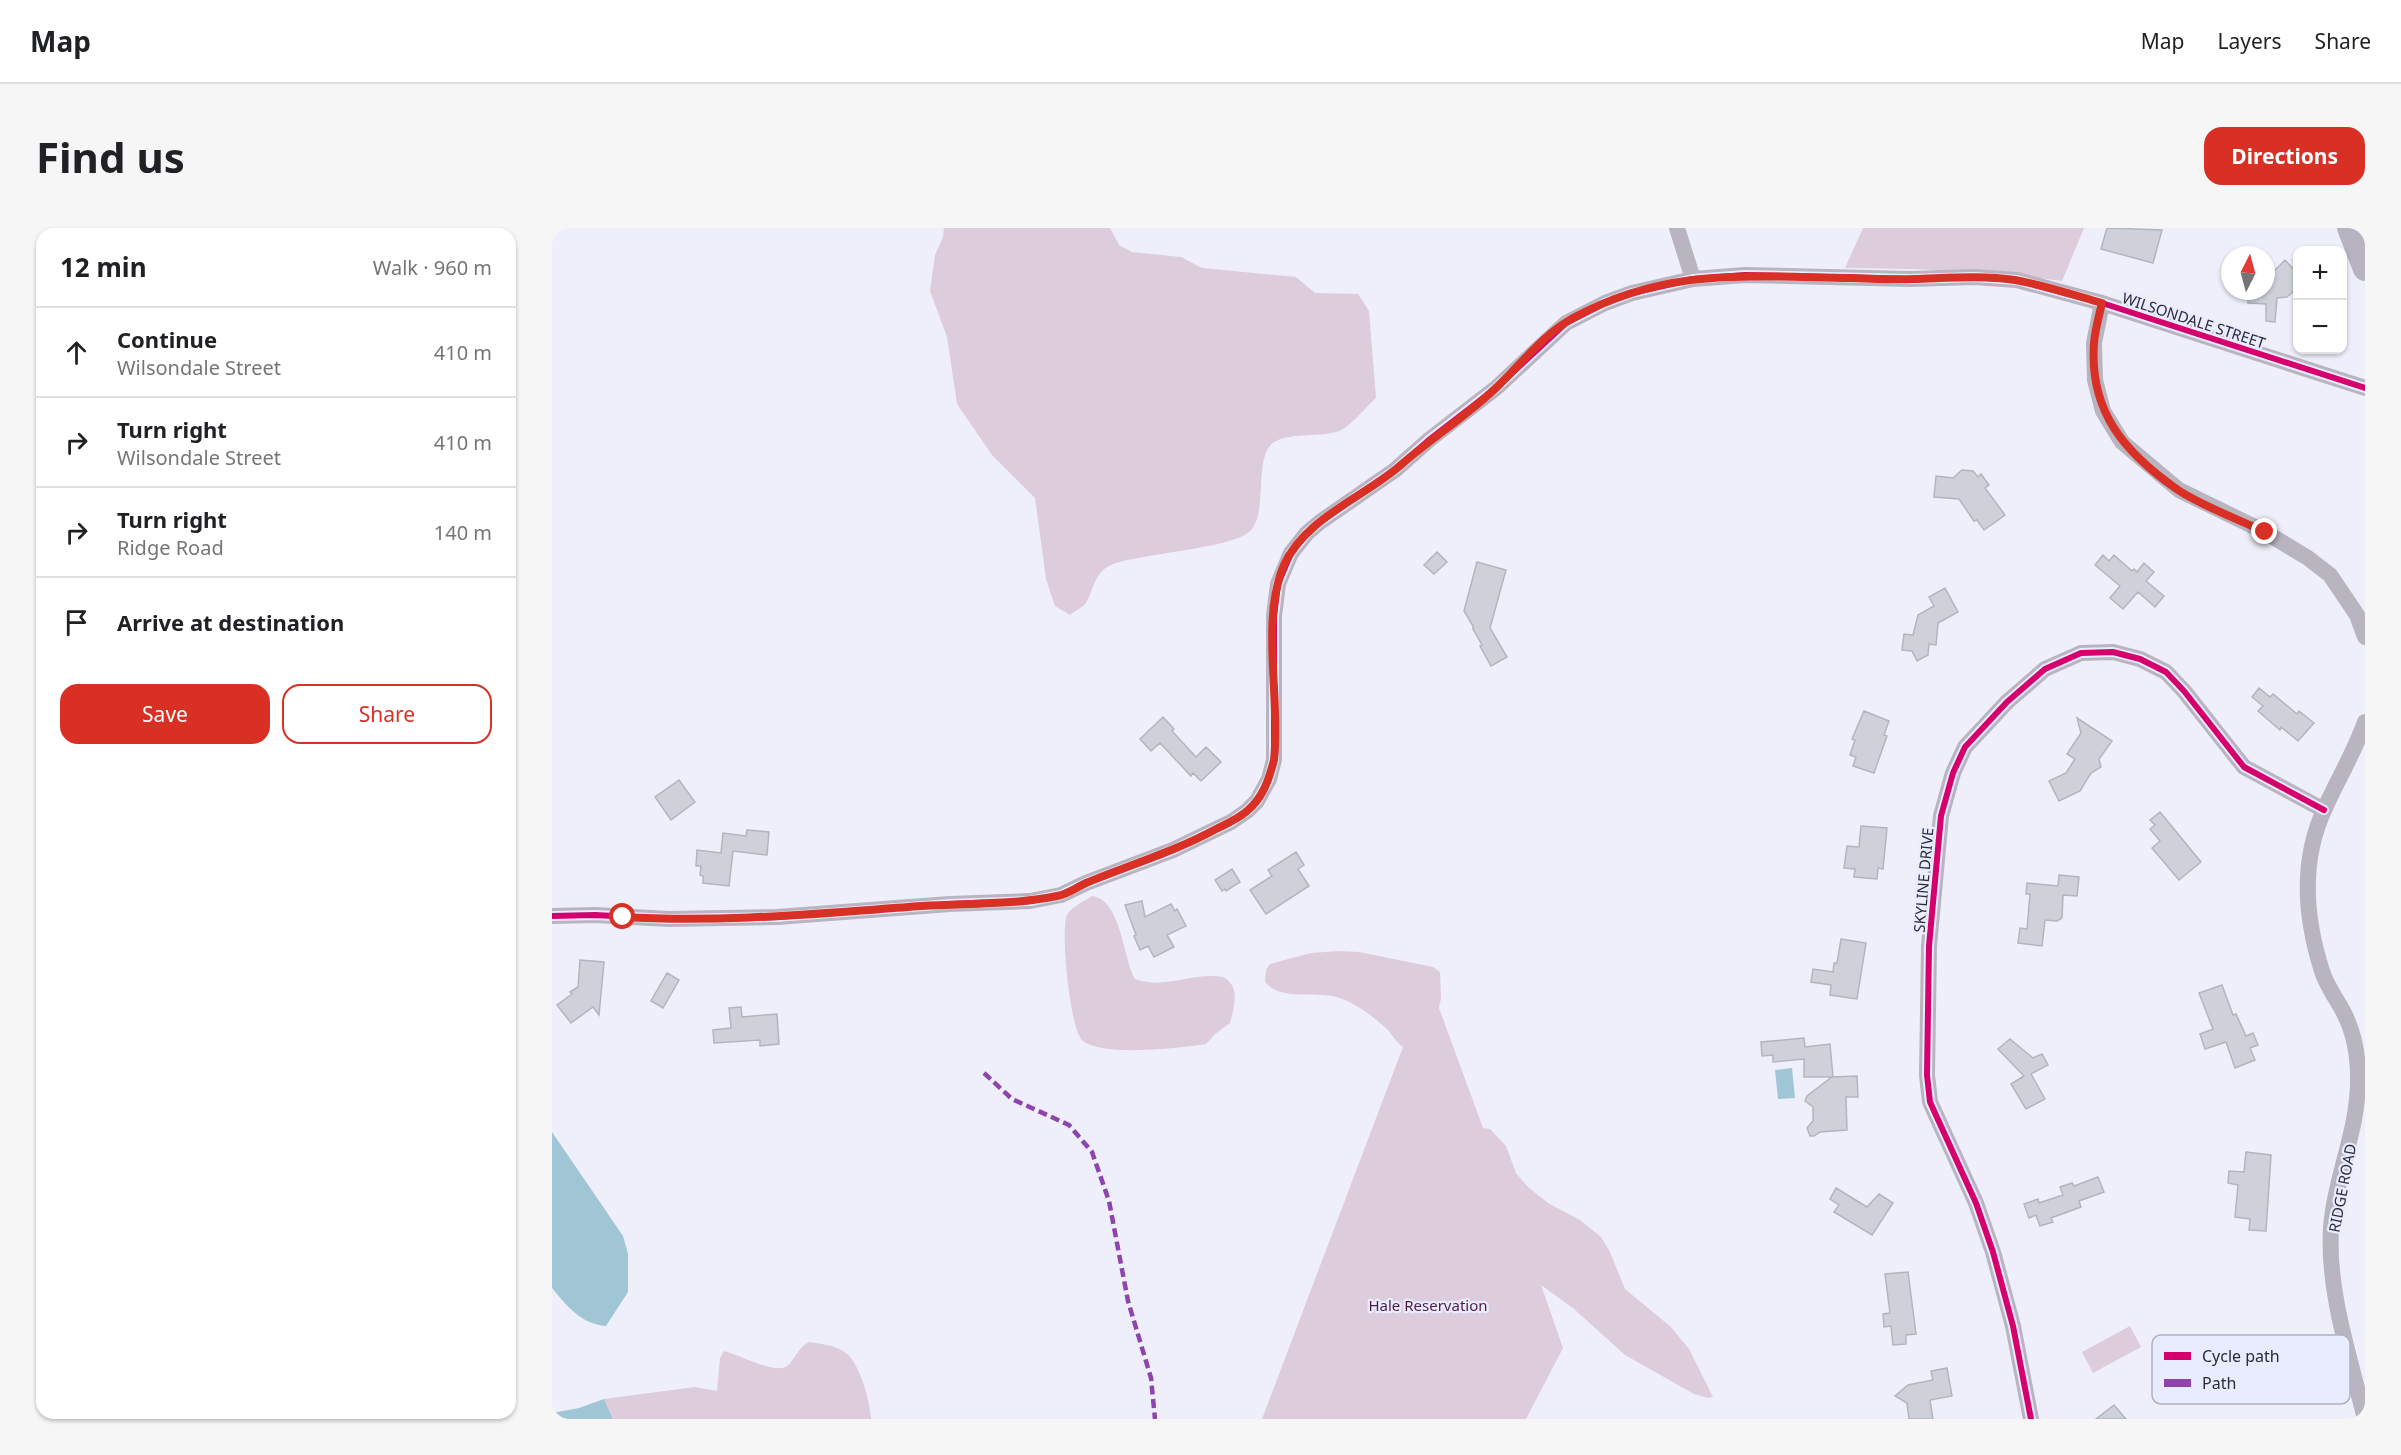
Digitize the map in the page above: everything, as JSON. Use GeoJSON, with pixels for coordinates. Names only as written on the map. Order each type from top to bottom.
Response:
{"type":"FeatureCollection","features":[{"type":"Feature","properties":{"kind":"main road"},"geometry":{"type":"LineString","coordinates":[[2349,228],[2365,269]]}},
{"type":"Feature","properties":{"kind":"street"},"geometry":{"type":"LineString","coordinates":[[1677,228],[1693,279]]}},
{"type":"Feature","properties":{"kind":"street","name":"WILSONDALE STREET"},"geometry":{"type":"LineString","coordinates":[[552,916],[595,915],[669,919],[777,917],[950,904],[1030,901],[1061,895],[1086,883],[1173,850],[1231,822],[1257,801],[1269,779],[1274,760],[1274,616],[1278,584],[1286,562],[1307,533],[1395,470],[1430,439],[1496,388],[1566,323],[1605,303],[1632,293],[1693,279],[1745,275],[1910,279],[1996,278],[2027,283],[2102,303],[2365,388]]}},
{"type":"Feature","properties":{"kind":"street"},"geometry":{"type":"LineString","coordinates":[[2102,303],[2094,343],[2096,380],[2103,411],[2122,442],[2179,490],[2265,532],[2308,558],[2330,575],[2357,615],[2365,637]]}},
{"type":"Feature","properties":{"kind":"street","name":"SKYLINE DRIVE"},"geometry":{"type":"LineString","coordinates":[[2031,1419],[2013,1326],[1993,1252],[1976,1203],[1930,1102],[1928,1084],[1929,946],[1941,816],[1953,773],[1965,747],[2007,702],[2045,669],[2081,653],[2113,651],[2140,659],[2166,672],[2184,691],[2244,767],[2324,810]]}},
{"type":"Feature","properties":{"kind":"street","name":"RIDGE ROAD"},"geometry":{"type":"LineString","coordinates":[[2343,1335],[2338,1318],[2331,1228],[2340,1177],[2356,1120],[2358,1078],[2356,1046],[2345,1015],[2323,975],[2312,939],[2306,892],[2311,848],[2324,810],[2354,753],[2365,723]]}},
{"type":"Feature","properties":{"kind":"street","name":"RIDGE ROAD"},"geometry":{"type":"LineString","coordinates":[[2350,1363],[2365,1419]]}},
{"type":"Feature","properties":{"kind":"green space"},"geometry":{"type":"Polygon","coordinates":[[[944,228],[1110,228],[1119,245],[1132,252],[1181,257],[1202,268],[1296,277],[1315,293],[1358,294],[1369,311],[1376,398],[1353,421],[1339,431],[1283,438],[1269,447],[1262,469],[1259,509],[1251,530],[1226,542],[1111,565],[1098,576],[1086,603],[1070,615],[1055,606],[1046,579],[1035,498],[992,455],[957,404],[947,337],[930,291],[935,255],[943,237],[944,228]]]}},
{"type":"Feature","properties":{"kind":"green space"},"geometry":{"type":"Polygon","coordinates":[[[1863,228],[2084,228],[2062,281],[1981,272],[1845,268],[1863,228]]]}},
{"type":"Feature","properties":{"kind":"green space"},"geometry":{"type":"Polygon","coordinates":[[[1092,896],[1102,900],[1115,918],[1135,979],[1157,983],[1200,977],[1223,977],[1232,986],[1235,997],[1230,1023],[1206,1044],[1194,1046],[1124,1050],[1093,1046],[1083,1041],[1078,1034],[1070,1001],[1065,924],[1069,912],[1092,896]]]}},
{"type":"Feature","properties":{"kind":"green space","name":"Hale Reservation"},"geometry":{"type":"Polygon","coordinates":[[[1359,952],[1433,967],[1440,972],[1439,1008],[1483,1128],[1490,1129],[1506,1146],[1516,1173],[1528,1187],[1548,1203],[1580,1220],[1601,1237],[1610,1252],[1625,1289],[1671,1327],[1689,1349],[1713,1397],[1694,1394],[1625,1355],[1574,1309],[1541,1285],[1563,1348],[1526,1419],[1262,1419],[1403,1047],[1376,1020],[1347,1001],[1324,995],[1279,991],[1271,988],[1265,982],[1266,970],[1270,964],[1311,953],[1359,952]]]}},
{"type":"Feature","properties":{"kind":"green space"},"geometry":{"type":"Polygon","coordinates":[[[2130,1326],[2141,1347],[2093,1373],[2082,1352],[2130,1326]]]}},
{"type":"Feature","properties":{"kind":"green space"},"geometry":{"type":"Polygon","coordinates":[[[809,1342],[837,1348],[851,1358],[863,1383],[871,1419],[613,1419],[604,1399],[695,1387],[717,1391],[720,1358],[724,1351],[766,1366],[782,1368],[787,1366],[809,1342]]]}},
{"type":"Feature","properties":{"kind":"water"},"geometry":{"type":"Polygon","coordinates":[[[1792,1068],[1795,1098],[1778,1099],[1775,1070],[1792,1068]]]}},
{"type":"Feature","properties":{"kind":"water"},"geometry":{"type":"Polygon","coordinates":[[[552,1132],[623,1236],[628,1254],[628,1292],[606,1326],[597,1325],[582,1318],[552,1288],[552,1132]]]}},
{"type":"Feature","properties":{"kind":"water"},"geometry":{"type":"Polygon","coordinates":[[[604,1399],[613,1419],[552,1419],[552,1413],[579,1408],[604,1399]]]}},
{"type":"Feature","properties":{"kind":"building"},"geometry":{"type":"Polygon","coordinates":[[[2107,228],[2162,230],[2153,263],[2101,249],[2107,228]]]}},
{"type":"Feature","properties":{"kind":"building"},"geometry":{"type":"Polygon","coordinates":[[[2285,260],[2293,269],[2293,292],[2287,297],[2277,298],[2275,322],[2266,321],[2266,304],[2248,303],[2248,300],[2275,300],[2275,270],[2285,260]]]}},
{"type":"Feature","properties":{"kind":"building"},"geometry":{"type":"Polygon","coordinates":[[[1962,470],[1973,471],[1978,477],[1981,474],[1989,485],[1985,488],[2005,515],[1984,530],[1977,520],[1974,521],[1959,499],[1934,497],[1936,476],[1953,478],[1962,470]]]}},
{"type":"Feature","properties":{"kind":"building"},"geometry":{"type":"Polygon","coordinates":[[[1437,552],[1447,562],[1434,574],[1424,565],[1437,552]]]}},
{"type":"Feature","properties":{"kind":"building"},"geometry":{"type":"Polygon","coordinates":[[[2103,555],[2109,561],[2114,555],[2132,571],[2134,569],[2137,572],[2144,563],[2154,572],[2146,581],[2164,596],[2155,607],[2138,592],[2123,609],[2110,598],[2120,586],[2095,565],[2103,555]]]}},
{"type":"Feature","properties":{"kind":"building"},"geometry":{"type":"Polygon","coordinates":[[[1477,562],[1506,570],[1490,628],[1507,657],[1491,666],[1464,611],[1477,562]]]}},
{"type":"Feature","properties":{"kind":"building"},"geometry":{"type":"Polygon","coordinates":[[[1945,588],[1958,612],[1938,623],[1936,645],[1929,644],[1928,655],[1917,661],[1912,651],[1902,650],[1904,634],[1913,635],[1918,615],[1934,606],[1929,597],[1945,588]]]}},
{"type":"Feature","properties":{"kind":"building"},"geometry":{"type":"Polygon","coordinates":[[[2259,688],[2270,697],[2273,694],[2297,714],[2299,711],[2314,723],[2298,741],[2281,727],[2280,730],[2258,711],[2263,706],[2252,697],[2259,688]]]}},
{"type":"Feature","properties":{"kind":"building"},"geometry":{"type":"Polygon","coordinates":[[[1864,711],[1889,721],[1884,735],[1887,736],[1874,773],[1853,766],[1856,757],[1850,755],[1855,740],[1852,739],[1864,711]]]}},
{"type":"Feature","properties":{"kind":"building"},"geometry":{"type":"Polygon","coordinates":[[[1163,717],[1174,729],[1172,731],[1196,757],[1206,747],[1221,762],[1201,781],[1193,773],[1191,776],[1160,743],[1151,751],[1140,739],[1163,717]]]}},
{"type":"Feature","properties":{"kind":"building"},"geometry":{"type":"Polygon","coordinates":[[[2077,718],[2112,741],[2099,759],[2101,767],[2091,773],[2080,791],[2059,801],[2049,781],[2066,773],[2075,759],[2067,754],[2081,733],[2077,718]]]}},
{"type":"Feature","properties":{"kind":"building"},"geometry":{"type":"Polygon","coordinates":[[[679,780],[695,802],[671,820],[655,797],[679,780]]]}},
{"type":"Feature","properties":{"kind":"building"},"geometry":{"type":"Polygon","coordinates":[[[2160,812],[2201,862],[2179,880],[2152,848],[2160,841],[2150,829],[2155,825],[2150,820],[2160,812]]]}},
{"type":"Feature","properties":{"kind":"building"},"geometry":{"type":"Polygon","coordinates":[[[1861,826],[1887,828],[1883,869],[1878,868],[1877,879],[1854,877],[1855,869],[1844,868],[1847,846],[1859,847],[1861,826]]]}},
{"type":"Feature","properties":{"kind":"building"},"geometry":{"type":"Polygon","coordinates":[[[747,830],[769,832],[767,855],[733,851],[729,886],[703,883],[703,876],[700,875],[701,866],[696,866],[697,850],[721,853],[723,833],[746,836],[747,830]]]}},
{"type":"Feature","properties":{"kind":"building"},"geometry":{"type":"Polygon","coordinates":[[[1296,852],[1304,865],[1298,869],[1309,886],[1266,914],[1250,890],[1272,876],[1268,870],[1296,852]]]}},
{"type":"Feature","properties":{"kind":"building"},"geometry":{"type":"Polygon","coordinates":[[[1232,869],[1240,882],[1222,891],[1215,880],[1232,869]]]}},
{"type":"Feature","properties":{"kind":"building"},"geometry":{"type":"Polygon","coordinates":[[[2059,875],[2079,877],[2077,896],[2063,895],[2062,918],[2057,921],[2045,920],[2042,946],[2018,943],[2020,928],[2027,929],[2030,894],[2026,894],[2027,883],[2058,886],[2059,875]]]}},
{"type":"Feature","properties":{"kind":"building"},"geometry":{"type":"Polygon","coordinates":[[[1142,901],[1145,917],[1171,904],[1175,911],[1177,909],[1186,926],[1167,935],[1174,947],[1154,957],[1148,946],[1140,950],[1125,905],[1142,901]]]}},
{"type":"Feature","properties":{"kind":"building"},"geometry":{"type":"Polygon","coordinates":[[[1841,939],[1866,943],[1857,999],[1830,995],[1831,985],[1811,982],[1813,969],[1833,972],[1841,939]]]}},
{"type":"Feature","properties":{"kind":"building"},"geometry":{"type":"Polygon","coordinates":[[[580,960],[604,962],[599,1015],[593,1007],[571,1023],[557,1005],[578,987],[580,960]]]}},
{"type":"Feature","properties":{"kind":"building"},"geometry":{"type":"Polygon","coordinates":[[[667,973],[679,980],[663,1008],[651,1001],[667,973]]]}},
{"type":"Feature","properties":{"kind":"building"},"geometry":{"type":"Polygon","coordinates":[[[2222,985],[2233,1015],[2236,1014],[2246,1036],[2253,1033],[2258,1045],[2250,1048],[2255,1060],[2235,1068],[2226,1042],[2205,1049],[2200,1034],[2213,1029],[2199,993],[2222,985]]]}},
{"type":"Feature","properties":{"kind":"building"},"geometry":{"type":"Polygon","coordinates":[[[741,1007],[742,1017],[777,1014],[779,1044],[760,1046],[760,1040],[714,1043],[713,1030],[731,1028],[729,1008],[741,1007]]]}},
{"type":"Feature","properties":{"kind":"building"},"geometry":{"type":"Polygon","coordinates":[[[1804,1038],[1805,1047],[1830,1044],[1833,1077],[1804,1077],[1804,1059],[1773,1062],[1773,1055],[1762,1056],[1761,1042],[1804,1038]]]}},
{"type":"Feature","properties":{"kind":"building"},"geometry":{"type":"Polygon","coordinates":[[[2010,1039],[2033,1058],[2042,1054],[2048,1065],[2031,1074],[2045,1099],[2026,1109],[2011,1084],[2024,1076],[1998,1049],[2010,1039]]]}},
{"type":"Feature","properties":{"kind":"building"},"geometry":{"type":"Polygon","coordinates":[[[1857,1076],[1858,1097],[1846,1097],[1847,1130],[1820,1132],[1810,1136],[1807,1128],[1813,1121],[1813,1107],[1805,1101],[1807,1096],[1832,1077],[1857,1076]]]}},
{"type":"Feature","properties":{"kind":"building"},"geometry":{"type":"Polygon","coordinates":[[[2246,1152],[2271,1155],[2266,1231],[2249,1230],[2250,1219],[2235,1217],[2238,1185],[2228,1183],[2229,1171],[2244,1172],[2246,1152]]]}},
{"type":"Feature","properties":{"kind":"building"},"geometry":{"type":"Polygon","coordinates":[[[2098,1177],[2104,1192],[2079,1201],[2081,1207],[2051,1218],[2053,1222],[2040,1226],[2036,1215],[2029,1218],[2024,1204],[2038,1199],[2039,1203],[2063,1195],[2060,1187],[2072,1183],[2074,1186],[2098,1177]]]}},
{"type":"Feature","properties":{"kind":"building"},"geometry":{"type":"Polygon","coordinates":[[[1836,1188],[1867,1207],[1879,1194],[1893,1203],[1872,1235],[1834,1212],[1839,1205],[1830,1199],[1836,1188]]]}},
{"type":"Feature","properties":{"kind":"building"},"geometry":{"type":"Polygon","coordinates":[[[1908,1272],[1916,1334],[1906,1335],[1906,1344],[1893,1345],[1891,1326],[1884,1327],[1883,1314],[1890,1313],[1885,1274],[1908,1272]]]}},
{"type":"Feature","properties":{"kind":"building"},"geometry":{"type":"Polygon","coordinates":[[[1947,1368],[1952,1396],[1930,1400],[1933,1419],[1909,1419],[1907,1403],[1895,1396],[1908,1385],[1933,1380],[1931,1371],[1947,1368]]]}},
{"type":"Feature","properties":{"kind":"building"},"geometry":{"type":"Polygon","coordinates":[[[2114,1405],[2126,1419],[2096,1419],[2114,1405]]]}},
{"type":"Feature","properties":{"kind":"marked path"},"geometry":{"type":"LineString","coordinates":[[984,1073],[1012,1099],[1069,1125],[1092,1152],[1109,1201],[1128,1301],[1151,1378],[1155,1419]]}},
{"type":"Feature","properties":{"kind":"cycle path"},"geometry":{"type":"LineString","coordinates":[[552,916],[595,915],[669,919],[777,917],[950,904],[1030,901],[1061,895],[1086,883],[1173,850],[1231,822],[1257,801],[1269,779],[1274,760],[1274,616],[1278,584],[1291,553],[1307,533],[1320,522],[1395,470],[1430,439],[1496,388],[1566,323],[1605,303],[1632,293],[1693,279],[1745,275],[1910,279],[1974,277],[2017,280],[2102,303],[2365,388]]}},
{"type":"Feature","properties":{"kind":"cycle path"},"geometry":{"type":"LineString","coordinates":[[2031,1419],[2013,1326],[1993,1252],[1976,1203],[1930,1102],[1927,1075],[1929,946],[1941,816],[1953,773],[1965,747],[2007,702],[2045,669],[2081,653],[2113,652],[2140,659],[2166,672],[2184,691],[2244,767],[2324,810]]}},
{"type":"Feature","properties":{"kind":"route"},"geometry":{"type":"LineString","coordinates":[[623,917],[669,919],[777,917],[950,904],[1030,901],[1061,895],[1086,883],[1173,850],[1231,822],[1257,801],[1269,779],[1274,760],[1274,616],[1278,584],[1291,553],[1307,533],[1395,470],[1430,439],[1496,388],[1566,323],[1605,303],[1663,285],[1709,277],[1745,275],[1910,279],[1974,277],[2017,280],[2102,303],[2094,343],[2096,380],[2103,411],[2122,442],[2179,490],[2265,532]]}}]}
